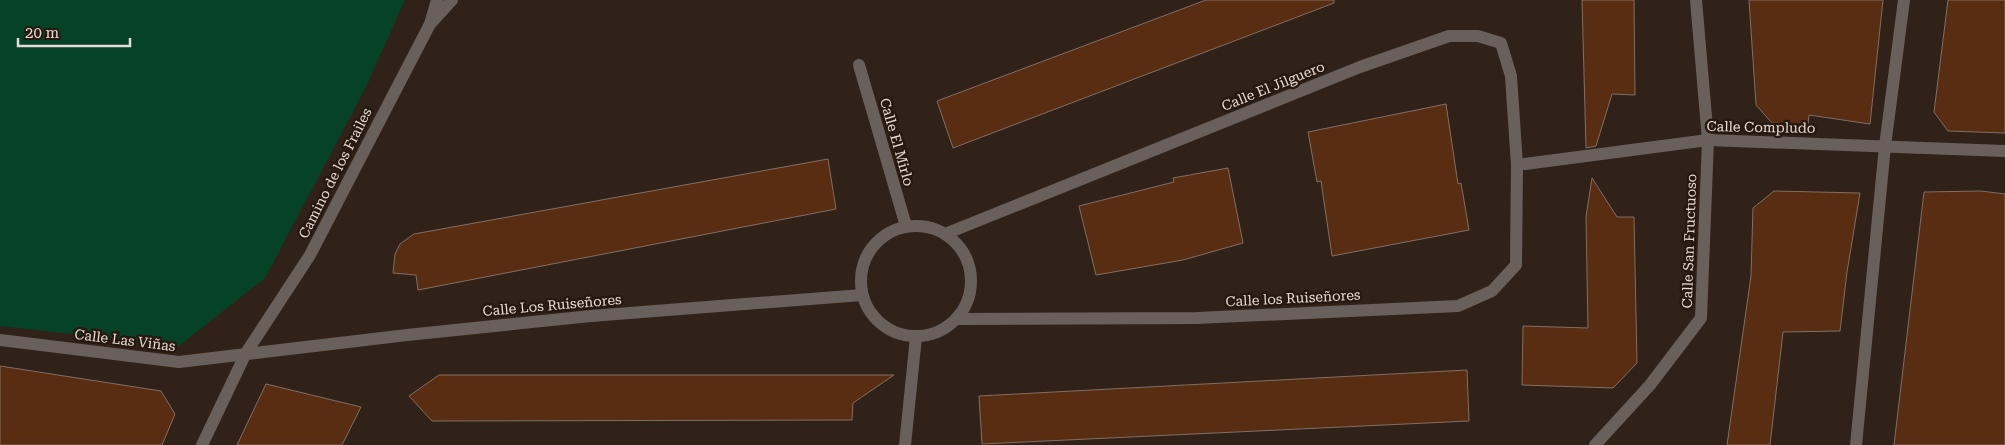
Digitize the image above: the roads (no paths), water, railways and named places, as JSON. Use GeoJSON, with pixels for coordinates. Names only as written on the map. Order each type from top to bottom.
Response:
{"type":"FeatureCollection","features":[{"type":"Feature","properties":{"kind":"street","name":"Camino de los Frailes"},"geometry":{"type":"LineString","coordinates":[[202,445],[246,353],[310,255],[430,24],[437,0]]}},
{"type":"Feature","properties":{"kind":"street"},"geometry":{"type":"LineString","coordinates":[[430,24],[452,0]]}},
{"type":"Feature","properties":{"kind":"street","name":"Calle San Fructuoso"},"geometry":{"type":"LineString","coordinates":[[1595,445],[1650,385],[1701,318],[1708,140],[1696,0]]}},
{"type":"Feature","properties":{"kind":"street"},"geometry":{"type":"LineString","coordinates":[[1856,445],[1885,146],[1904,0]]}},
{"type":"Feature","properties":{"kind":"street","name":"Calle El Jilguero"},"geometry":{"type":"LineString","coordinates":[[945,234],[1360,67],[1449,36],[1478,36],[1501,43],[1511,76],[1518,165]]}},
{"type":"Feature","properties":{"kind":"street","name":"Calle El Mirlo"},"geometry":{"type":"LineString","coordinates":[[859,65],[906,226]]}},
{"type":"Feature","properties":{"kind":"street","name":"Calle Compludo"},"geometry":{"type":"LineString","coordinates":[[1518,165],[1708,140],[2005,151]]}},
{"type":"Feature","properties":{"kind":"street","name":"Calle los Ruiseñores"},"geometry":{"type":"LineString","coordinates":[[957,319],[1197,318],[1458,306],[1492,291],[1516,265],[1518,165]]}},
{"type":"Feature","properties":{"kind":"street"},"geometry":{"type":"LineString","coordinates":[[906,226],[926,226],[945,234],[960,247],[969,264],[971,284],[967,302],[957,319],[938,332],[916,337],[898,334],[882,325],[869,312],[862,296],[860,273],[869,252],[884,235],[906,226]]}},
{"type":"Feature","properties":{"kind":"street","name":"Calle Los Ruiseñores"},"geometry":{"type":"LineString","coordinates":[[246,353],[591,316],[862,296]]}},
{"type":"Feature","properties":{"kind":"street"},"geometry":{"type":"LineString","coordinates":[[905,445],[916,337]]}},
{"type":"Feature","properties":{"kind":"street","name":"Calle Las Viñas"},"geometry":{"type":"LineString","coordinates":[[0,340],[179,362],[246,353]]}}]}
